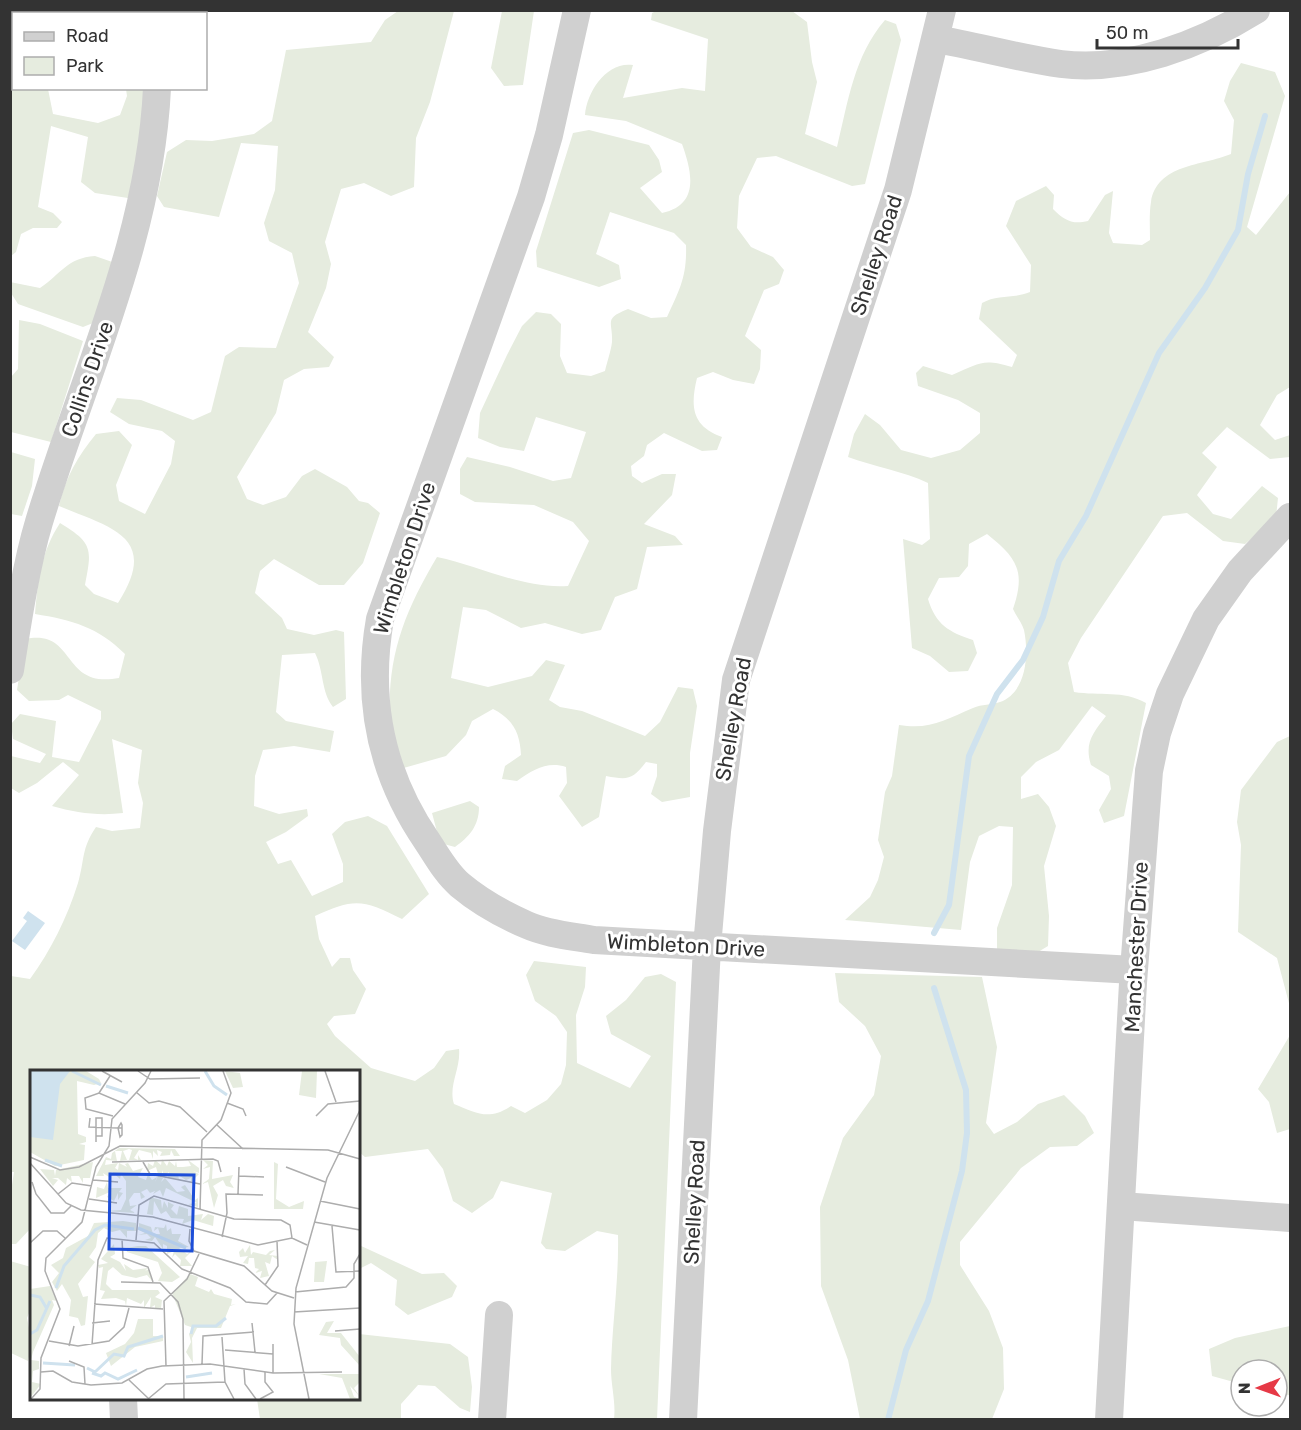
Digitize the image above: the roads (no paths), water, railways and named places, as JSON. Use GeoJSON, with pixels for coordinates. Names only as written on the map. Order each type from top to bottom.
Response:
{"type":"FeatureCollection","features":[{"type":"Feature","properties":{"kind":"street","name":"Wimbleton Drive"},"geometry":{"type":"LineString","coordinates":[[577,10],[549,135],[531,197],[380,619],[374,673],[375,709],[382,747],[397,789],[418,829],[461,886],[528,926],[594,940],[1134,970]]}},
{"type":"Feature","properties":{"kind":"street","name":"Shelley Road"},"geometry":{"type":"LineString","coordinates":[[683,1419],[707,947],[729,720],[739,664],[788,527],[891,210],[942,10]]}},
{"type":"Feature","properties":{"kind":"street"},"geometry":{"type":"LineString","coordinates":[[935,39],[1064,64],[1110,63],[1142,59],[1220,33],[1256,10]]}},
{"type":"Feature","properties":{"kind":"street","name":"Collins Drive"},"geometry":{"type":"LineString","coordinates":[[10,670],[38,525],[134,240],[148,171],[157,90]]}},
{"type":"Feature","properties":{"kind":"street","name":"Manchester Drive"},"geometry":{"type":"LineString","coordinates":[[1109,1419],[1146,790],[1157,733],[1170,694],[1196,638],[1223,593],[1290,517]]}},
{"type":"Feature","properties":{"kind":"street"},"geometry":{"type":"LineString","coordinates":[[1121,1206],[1290,1218]]}},
{"type":"Feature","properties":{"kind":"street"},"geometry":{"type":"LineString","coordinates":[[492,1419],[499,1315]]}},
{"type":"Feature","properties":{"kind":"street"},"geometry":{"type":"LineString","coordinates":[[123,1400],[124,1419]]}},
{"type":"Feature","properties":{"kind":"water"},"geometry":{"type":"Polygon","coordinates":[[[28,911],[45,923],[25,950],[12,941],[27,921],[23,918],[28,911]]]}},
{"type":"Feature","properties":{"kind":"waterway"},"geometry":{"type":"LineString","coordinates":[[934,933],[949,905],[969,756],[997,694],[1023,660],[1043,617],[1059,561],[1086,516],[1159,353],[1205,288],[1238,230],[1248,174],[1265,116]]}},
{"type":"Feature","properties":{"kind":"waterway"},"geometry":{"type":"LineString","coordinates":[[888,1420],[906,1350],[928,1301],[962,1171],[967,1133],[966,1090],[934,988]]}}]}
